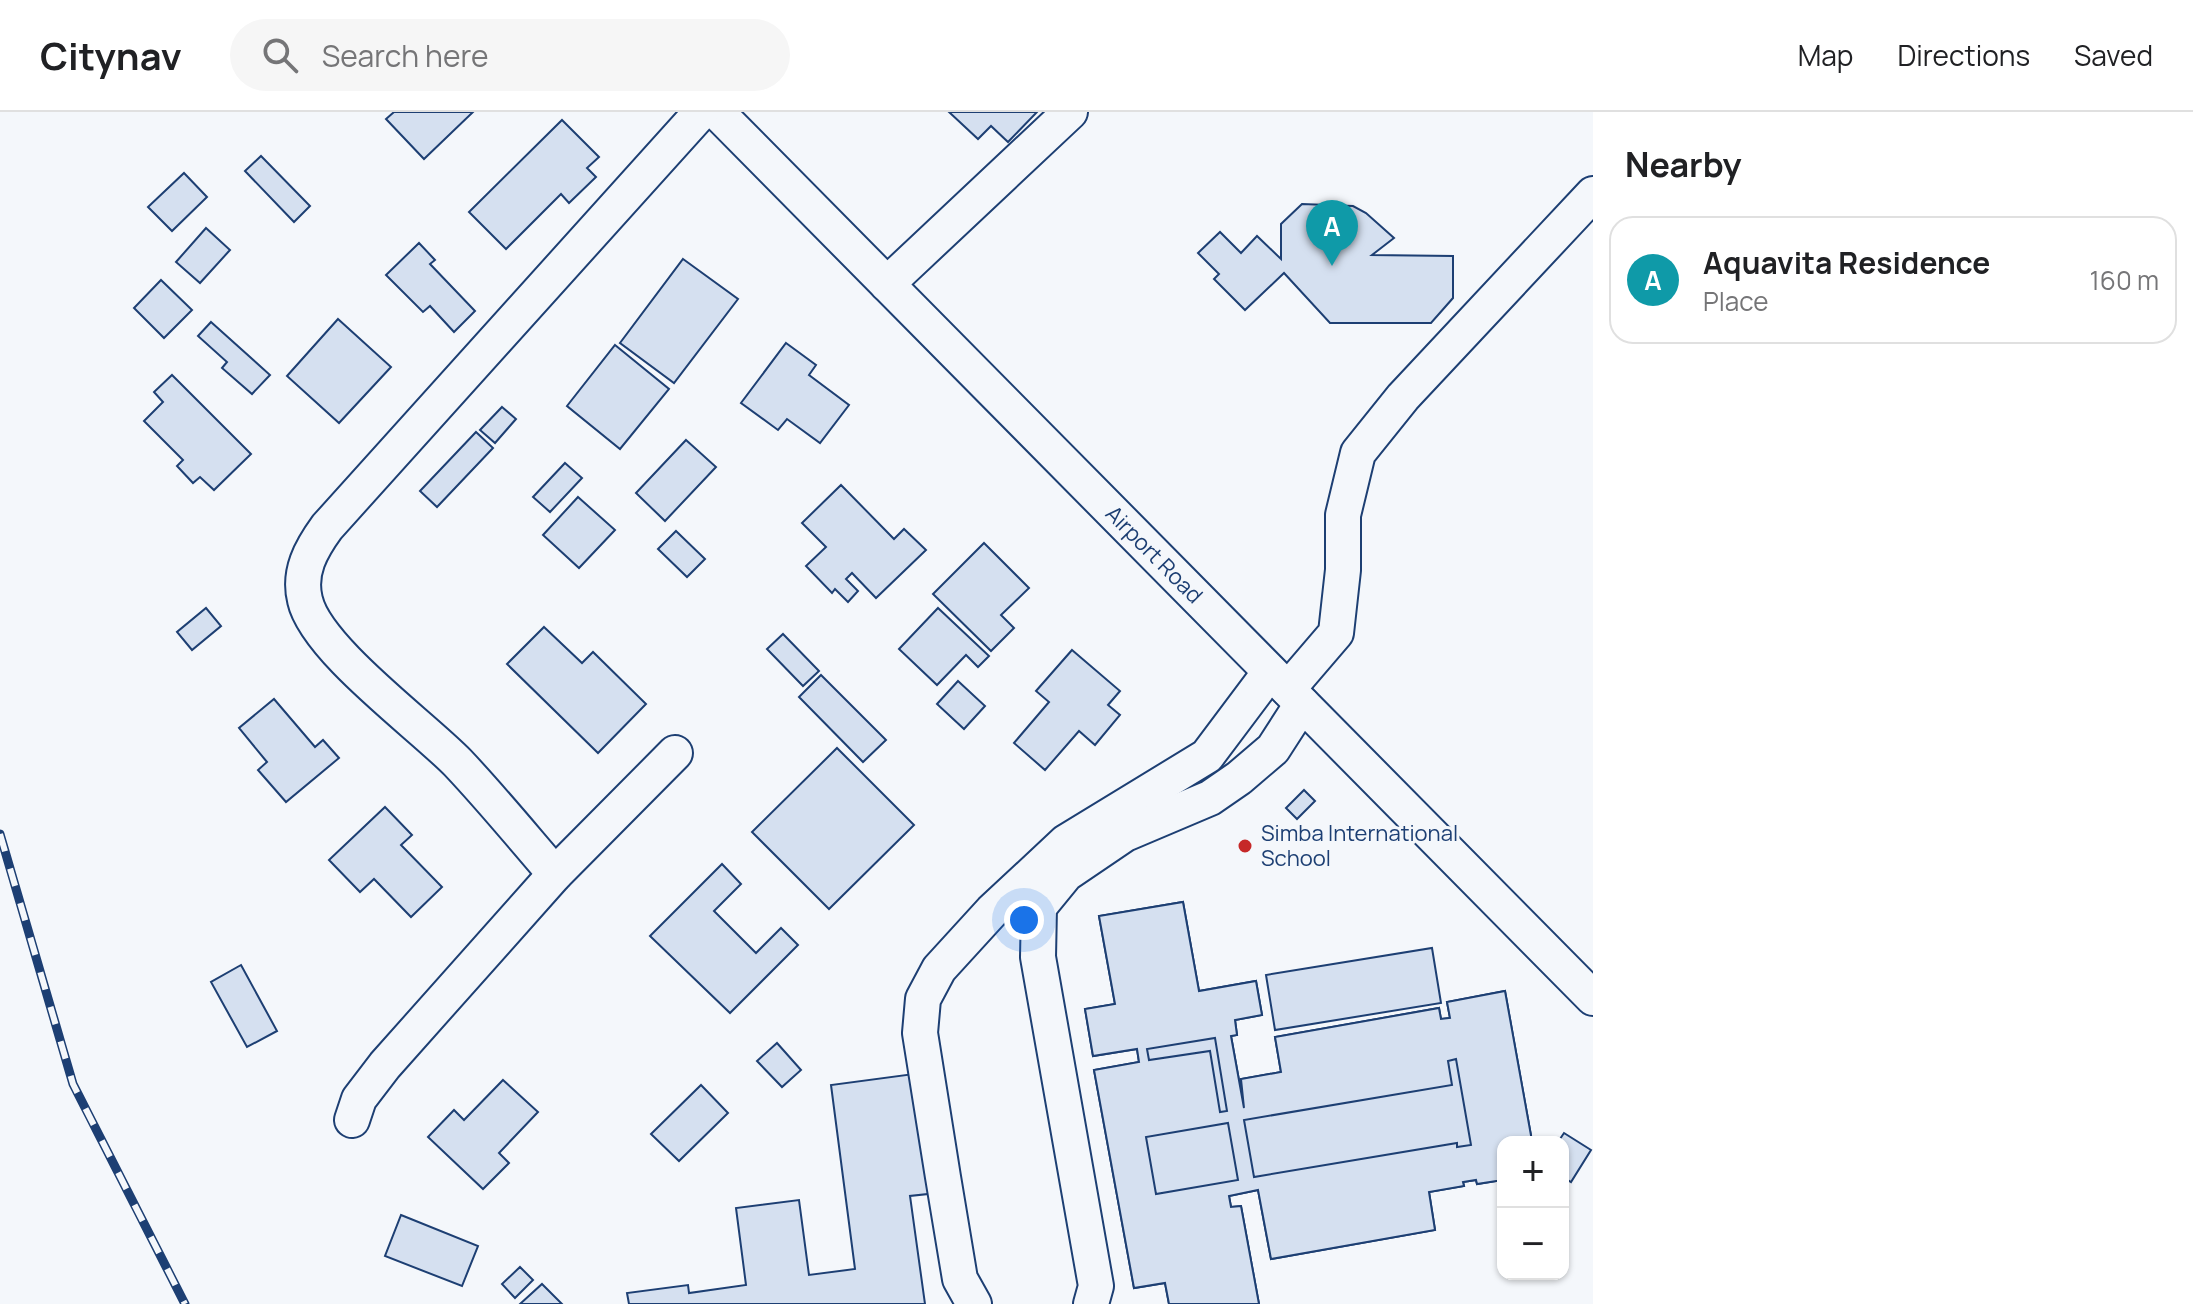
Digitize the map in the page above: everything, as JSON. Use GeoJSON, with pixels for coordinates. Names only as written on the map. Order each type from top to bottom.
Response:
{"type":"FeatureCollection","features":[{"type":"Feature","properties":{"kind":"street"},"geometry":{"type":"LineString","coordinates":[[555,874],[458,763],[330,643],[305,602],[303,577],[310,550],[327,527],[701,112]]}},
{"type":"Feature","properties":{"kind":"street","name":"Airport Road"},"geometry":{"type":"LineString","coordinates":[[717,112],[1593,998]]}},
{"type":"Feature","properties":{"kind":"street"},"geometry":{"type":"LineString","coordinates":[[887,284],[1070,112]]}},
{"type":"Feature","properties":{"kind":"street"},"geometry":{"type":"LineString","coordinates":[[974,1304],[960,1279],[920,1033],[923,999],[939,969],[992,911],[1066,842],[1207,756],[1287,688],[1336,633],[1343,570],[1343,515],[1358,453],[1403,397],[1593,194]]}},
{"type":"Feature","properties":{"kind":"street"},"geometry":{"type":"LineString","coordinates":[[1091,1304],[1096,1286],[1038,957],[1039,907],[1066,874],[1125,834],[1210,798],[1273,749],[1287,688]]}},
{"type":"Feature","properties":{"kind":"street"},"geometry":{"type":"LineString","coordinates":[[352,1120],[359,1099],[385,1065],[555,874],[675,753]]}},
{"type":"Feature","properties":{"kind":"building"},"geometry":{"type":"Polygon","coordinates":[[[394,112],[473,112],[424,159],[386,119],[394,112]]]}},
{"type":"Feature","properties":{"kind":"building"},"geometry":{"type":"Polygon","coordinates":[[[949,112],[1037,112],[1008,142],[991,126],[978,139],[949,112]]]}},
{"type":"Feature","properties":{"kind":"building"},"geometry":{"type":"Polygon","coordinates":[[[562,120],[599,157],[587,168],[596,177],[569,203],[561,194],[506,249],[469,212],[562,120]]]}},
{"type":"Feature","properties":{"kind":"building"},"geometry":{"type":"Polygon","coordinates":[[[261,156],[310,206],[294,222],[245,171],[261,156]]]}},
{"type":"Feature","properties":{"kind":"building"},"geometry":{"type":"Polygon","coordinates":[[[184,173],[207,197],[172,231],[148,207],[184,173]]]}},
{"type":"Feature","properties":{"kind":"building"},"geometry":{"type":"Polygon","coordinates":[[[1302,204],[1353,206],[1366,213],[1394,238],[1372,255],[1453,256],[1453,298],[1431,323],[1330,323],[1284,273],[1245,310],[1214,279],[1219,274],[1198,253],[1220,232],[1241,253],[1257,236],[1281,259],[1281,224],[1302,204]]]}},
{"type":"Feature","properties":{"kind":"building"},"geometry":{"type":"Polygon","coordinates":[[[206,228],[230,250],[200,283],[176,262],[206,228]]]}},
{"type":"Feature","properties":{"kind":"building"},"geometry":{"type":"Polygon","coordinates":[[[419,243],[435,260],[430,264],[475,311],[454,332],[430,306],[423,312],[386,275],[419,243]]]}},
{"type":"Feature","properties":{"kind":"building"},"geometry":{"type":"Polygon","coordinates":[[[683,259],[738,299],[674,383],[620,343],[683,259]]]}},
{"type":"Feature","properties":{"kind":"building"},"geometry":{"type":"Polygon","coordinates":[[[161,280],[192,310],[164,338],[134,308],[161,280]]]}},
{"type":"Feature","properties":{"kind":"building"},"geometry":{"type":"Polygon","coordinates":[[[338,319],[391,367],[339,423],[287,376],[338,319]]]}},
{"type":"Feature","properties":{"kind":"building"},"geometry":{"type":"Polygon","coordinates":[[[211,322],[270,375],[252,394],[222,368],[227,362],[198,336],[211,322]]]}},
{"type":"Feature","properties":{"kind":"building"},"geometry":{"type":"Polygon","coordinates":[[[786,343],[816,365],[809,375],[849,405],[820,443],[787,419],[778,430],[741,403],[786,343]]]}},
{"type":"Feature","properties":{"kind":"building"},"geometry":{"type":"Polygon","coordinates":[[[615,345],[669,389],[620,449],[567,406],[615,345]]]}},
{"type":"Feature","properties":{"kind":"building"},"geometry":{"type":"Polygon","coordinates":[[[172,375],[251,454],[214,490],[200,477],[193,483],[177,466],[183,460],[144,421],[163,402],[154,392],[172,375]]]}},
{"type":"Feature","properties":{"kind":"building"},"geometry":{"type":"Polygon","coordinates":[[[502,407],[516,419],[495,443],[480,430],[502,407]]]}},
{"type":"Feature","properties":{"kind":"building"},"geometry":{"type":"Polygon","coordinates":[[[476,432],[493,448],[437,507],[420,491],[476,432]]]}},
{"type":"Feature","properties":{"kind":"building"},"geometry":{"type":"Polygon","coordinates":[[[686,440],[716,467],[665,521],[636,493],[686,440]]]}},
{"type":"Feature","properties":{"kind":"building"},"geometry":{"type":"Polygon","coordinates":[[[565,463],[582,478],[550,512],[533,497],[565,463]]]}},
{"type":"Feature","properties":{"kind":"building"},"geometry":{"type":"Polygon","coordinates":[[[841,485],[894,539],[904,529],[926,550],[876,598],[852,573],[846,579],[858,591],[848,602],[835,589],[832,593],[806,566],[826,547],[802,523],[841,485]]]}},
{"type":"Feature","properties":{"kind":"building"},"geometry":{"type":"Polygon","coordinates":[[[578,497],[615,530],[579,568],[543,535],[578,497]]]}},
{"type":"Feature","properties":{"kind":"building"},"geometry":{"type":"Polygon","coordinates":[[[676,531],[705,559],[687,577],[658,549],[676,531]]]}},
{"type":"Feature","properties":{"kind":"building"},"geometry":{"type":"Polygon","coordinates":[[[984,543],[1029,588],[1001,615],[1014,628],[991,651],[933,594],[984,543]]]}},
{"type":"Feature","properties":{"kind":"building"},"geometry":{"type":"Polygon","coordinates":[[[206,608],[221,626],[192,650],[177,632],[206,608]]]}},
{"type":"Feature","properties":{"kind":"building"},"geometry":{"type":"Polygon","coordinates":[[[938,608],[989,656],[978,667],[966,655],[937,685],[899,649],[938,608]]]}},
{"type":"Feature","properties":{"kind":"building"},"geometry":{"type":"Polygon","coordinates":[[[544,627],[582,663],[593,652],[646,704],[598,753],[507,664],[544,627]]]}},
{"type":"Feature","properties":{"kind":"building"},"geometry":{"type":"Polygon","coordinates":[[[783,634],[819,671],[803,686],[767,649],[783,634]]]}},
{"type":"Feature","properties":{"kind":"building"},"geometry":{"type":"Polygon","coordinates":[[[1072,650],[1120,691],[1108,705],[1120,715],[1095,745],[1079,731],[1045,770],[1014,743],[1049,702],[1036,691],[1072,650]]]}},
{"type":"Feature","properties":{"kind":"building"},"geometry":{"type":"Polygon","coordinates":[[[821,675],[886,740],[863,762],[799,697],[821,675]]]}},
{"type":"Feature","properties":{"kind":"building"},"geometry":{"type":"Polygon","coordinates":[[[958,681],[985,706],[964,729],[937,704],[958,681]]]}},
{"type":"Feature","properties":{"kind":"building"},"geometry":{"type":"Polygon","coordinates":[[[274,699],[315,747],[323,740],[339,758],[286,802],[258,770],[267,762],[239,728],[274,699]]]}},
{"type":"Feature","properties":{"kind":"building"},"geometry":{"type":"Polygon","coordinates":[[[837,748],[914,825],[829,909],[752,832],[837,748]]]}},
{"type":"Feature","properties":{"kind":"building"},"geometry":{"type":"Polygon","coordinates":[[[1304,790],[1315,801],[1297,819],[1286,808],[1304,790]]]}},
{"type":"Feature","properties":{"kind":"building"},"geometry":{"type":"Polygon","coordinates":[[[385,807],[412,835],[401,845],[442,887],[411,917],[374,879],[360,892],[329,860],[385,807]]]}},
{"type":"Feature","properties":{"kind":"building"},"geometry":{"type":"Polygon","coordinates":[[[722,864],[741,884],[714,911],[756,953],[781,928],[798,945],[730,1013],[650,936],[722,864]]]}},
{"type":"Feature","properties":{"kind":"building"},"geometry":{"type":"Polygon","coordinates":[[[1183,902],[1199,991],[1256,981],[1262,1015],[1235,1020],[1237,1035],[1231,1036],[1244,1108],[1241,1079],[1281,1072],[1275,1037],[1439,1008],[1441,1019],[1450,1018],[1447,1002],[1505,991],[1531,1136],[1497,1136],[1497,1181],[1477,1184],[1476,1180],[1463,1182],[1464,1186],[1429,1192],[1435,1230],[1271,1259],[1258,1190],[1229,1196],[1231,1207],[1241,1206],[1259,1304],[1169,1304],[1165,1283],[1134,1288],[1094,1070],[1139,1062],[1137,1049],[1093,1056],[1085,1009],[1115,1004],[1099,916],[1183,902]],[[1215,1038],[1147,1049],[1149,1060],[1210,1051],[1220,1112],[1227,1111],[1215,1038]],[[1456,1059],[1448,1061],[1452,1085],[1244,1120],[1254,1177],[1457,1143],[1457,1147],[1471,1145],[1456,1059]],[[1228,1123],[1146,1137],[1156,1194],[1238,1180],[1228,1123]]]}},
{"type":"Feature","properties":{"kind":"building"},"geometry":{"type":"Polygon","coordinates":[[[1183,902],[1199,991],[1256,981],[1262,1015],[1235,1020],[1237,1035],[1231,1036],[1244,1108],[1241,1079],[1281,1072],[1275,1037],[1439,1008],[1441,1019],[1450,1018],[1447,1002],[1505,991],[1531,1136],[1497,1136],[1497,1181],[1477,1184],[1476,1180],[1463,1182],[1464,1186],[1429,1192],[1435,1230],[1271,1259],[1258,1190],[1229,1196],[1231,1207],[1241,1206],[1259,1304],[1169,1304],[1165,1283],[1134,1288],[1094,1070],[1139,1062],[1137,1049],[1093,1056],[1085,1009],[1115,1004],[1099,916],[1183,902]]]}},
{"type":"Feature","properties":{"kind":"building"},"geometry":{"type":"Polygon","coordinates":[[[1432,948],[1441,1003],[1275,1030],[1266,975],[1432,948]]]}},
{"type":"Feature","properties":{"kind":"building"},"geometry":{"type":"Polygon","coordinates":[[[241,965],[277,1031],[247,1047],[211,982],[241,965]]]}},
{"type":"Feature","properties":{"kind":"building"},"geometry":{"type":"Polygon","coordinates":[[[1215,1038],[1227,1111],[1220,1112],[1210,1051],[1149,1060],[1147,1049],[1215,1038]]]}},
{"type":"Feature","properties":{"kind":"building"},"geometry":{"type":"Polygon","coordinates":[[[777,1043],[801,1070],[782,1087],[757,1061],[777,1043]]]}},
{"type":"Feature","properties":{"kind":"building"},"geometry":{"type":"Polygon","coordinates":[[[1456,1059],[1471,1145],[1457,1147],[1457,1143],[1254,1177],[1244,1120],[1452,1085],[1448,1061],[1456,1059]]]}},
{"type":"Feature","properties":{"kind":"building"},"geometry":{"type":"Polygon","coordinates":[[[921,1073],[937,1193],[910,1196],[925,1304],[629,1304],[627,1293],[688,1285],[689,1293],[746,1285],[736,1208],[799,1200],[809,1275],[855,1269],[831,1085],[921,1073]]]}},
{"type":"Feature","properties":{"kind":"building"},"geometry":{"type":"Polygon","coordinates":[[[503,1080],[538,1112],[499,1153],[509,1163],[483,1189],[428,1137],[454,1110],[464,1120],[503,1080]]]}},
{"type":"Feature","properties":{"kind":"building"},"geometry":{"type":"Polygon","coordinates":[[[701,1085],[728,1113],[679,1161],[651,1134],[701,1085]]]}},
{"type":"Feature","properties":{"kind":"building"},"geometry":{"type":"Polygon","coordinates":[[[1228,1123],[1238,1180],[1156,1194],[1146,1137],[1228,1123]]]}},
{"type":"Feature","properties":{"kind":"building"},"geometry":{"type":"Polygon","coordinates":[[[1569,1136],[1591,1150],[1569,1181],[1569,1136]]]}},
{"type":"Feature","properties":{"kind":"building"},"geometry":{"type":"Polygon","coordinates":[[[401,1215],[478,1246],[462,1286],[385,1256],[401,1215]]]}},
{"type":"Feature","properties":{"kind":"building"},"geometry":{"type":"Polygon","coordinates":[[[520,1267],[533,1280],[515,1298],[502,1284],[520,1267]]]}},
{"type":"Feature","properties":{"kind":"building"},"geometry":{"type":"Polygon","coordinates":[[[542,1284],[562,1304],[520,1304],[542,1284]]]}},
{"type":"Feature","properties":{"kind":"railway"},"geometry":{"type":"LineString","coordinates":[[0,834],[73,1084],[185,1304]]}},
{"type":"Feature","properties":{"kind":"place","name":"Aquavita Residence"},"geometry":{"type":"Point","coordinates":[1332,266]}},
{"type":"Feature","properties":{"kind":"place","name":"Simba International School"},"geometry":{"type":"Point","coordinates":[1245,846]}}]}
